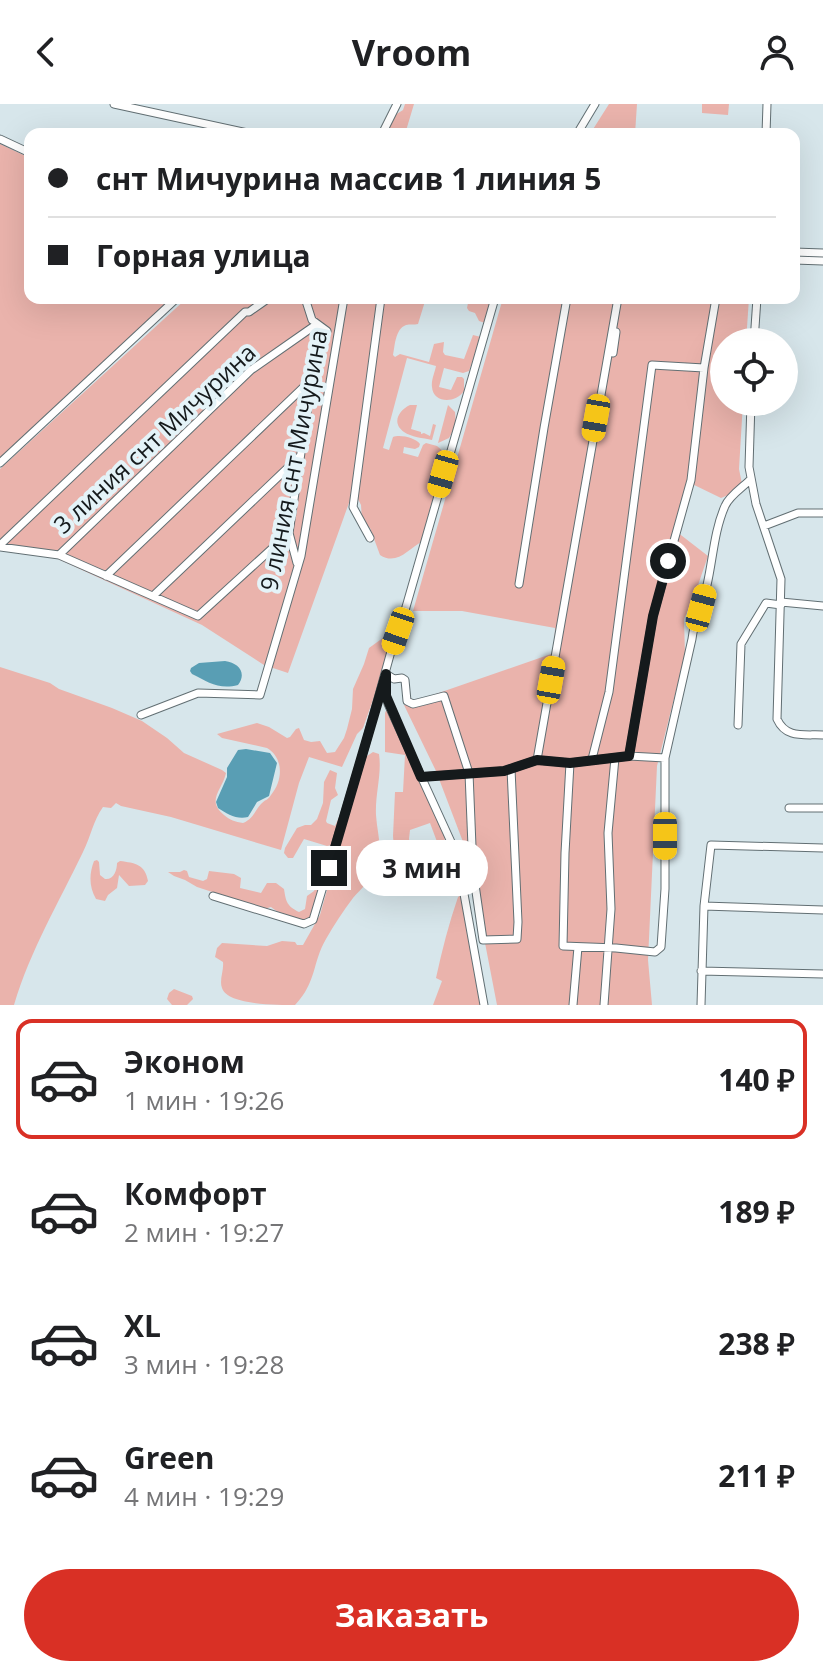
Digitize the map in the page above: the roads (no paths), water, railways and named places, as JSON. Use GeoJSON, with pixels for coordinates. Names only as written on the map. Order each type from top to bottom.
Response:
{"type":"FeatureCollection","features":[{"type":"Feature","properties":{"kind":"street"},"geometry":{"type":"LineString","coordinates":[[114,104],[224,128]]}},
{"type":"Feature","properties":{"kind":"street"},"geometry":{"type":"LineString","coordinates":[[385,128],[397,104]]}},
{"type":"Feature","properties":{"kind":"street"},"geometry":{"type":"LineString","coordinates":[[581,128],[595,104]]}},
{"type":"Feature","properties":{"kind":"street"},"geometry":{"type":"LineString","coordinates":[[766,128],[767,104]]}},
{"type":"Feature","properties":{"kind":"street"},"geometry":{"type":"LineString","coordinates":[[0,139],[24,150]]}},
{"type":"Feature","properties":{"kind":"street"},"geometry":{"type":"LineString","coordinates":[[800,252],[823,253]]}},
{"type":"Feature","properties":{"kind":"street"},"geometry":{"type":"LineString","coordinates":[[800,260],[823,261]]}},
{"type":"Feature","properties":{"kind":"street"},"geometry":{"type":"LineString","coordinates":[[0,463],[171,304]]}},
{"type":"Feature","properties":{"kind":"street"},"geometry":{"type":"LineString","coordinates":[[0,546],[245,312],[260,304]]}},
{"type":"Feature","properties":{"kind":"street"},"geometry":{"type":"LineString","coordinates":[[298,565],[289,533],[312,379],[327,331],[312,320],[307,304]]}},
{"type":"Feature","properties":{"kind":"street","name":"9 линия снт Мичурина"},"geometry":{"type":"LineString","coordinates":[[141,715],[198,693],[260,695],[298,565],[343,304]]}},
{"type":"Feature","properties":{"kind":"street"},"geometry":{"type":"LineString","coordinates":[[370,538],[353,507],[380,304]]}},
{"type":"Feature","properties":{"kind":"street"},"geometry":{"type":"LineString","coordinates":[[213,896],[304,924],[313,920],[493,304]]}},
{"type":"Feature","properties":{"kind":"street"},"geometry":{"type":"LineString","coordinates":[[519,584],[566,304]]}},
{"type":"Feature","properties":{"kind":"street"},"geometry":{"type":"LineString","coordinates":[[613,353],[619,304]]}},
{"type":"Feature","properties":{"kind":"street"},"geometry":{"type":"LineString","coordinates":[[537,760],[619,304]]}},
{"type":"Feature","properties":{"kind":"street"},"geometry":{"type":"LineString","coordinates":[[629,756],[653,616],[691,480],[715,304]]}},
{"type":"Feature","properties":{"kind":"street"},"geometry":{"type":"LineString","coordinates":[[755,328],[757,304]]}},
{"type":"Feature","properties":{"kind":"street","name":"3 линия снт Мичурина"},"geometry":{"type":"LineString","coordinates":[[59,555],[251,370],[317,324]]}},
{"type":"Feature","properties":{"kind":"street"},"geometry":{"type":"LineString","coordinates":[[592,759],[609,692],[652,365],[704,368]]}},
{"type":"Feature","properties":{"kind":"street"},"geometry":{"type":"LineString","coordinates":[[106,576],[312,379]]}},
{"type":"Feature","properties":{"kind":"street"},"geometry":{"type":"LineString","coordinates":[[751,416],[751,479],[781,579],[777,719],[781,729],[789,734],[823,735]]}},
{"type":"Feature","properties":{"kind":"street"},"geometry":{"type":"LineString","coordinates":[[153,596],[300,456]]}},
{"type":"Feature","properties":{"kind":"street"},"geometry":{"type":"LineString","coordinates":[[570,763],[563,946],[655,952],[661,947],[665,889],[665,758],[693,625],[704,596],[715,538],[726,502],[751,479]]}},
{"type":"Feature","properties":{"kind":"street"},"geometry":{"type":"LineString","coordinates":[[764,526],[798,513],[823,513]]}},
{"type":"Feature","properties":{"kind":"street"},"geometry":{"type":"LineString","coordinates":[[0,546],[59,555],[198,616],[289,533]]}},
{"type":"Feature","properties":{"kind":"street"},"geometry":{"type":"LineString","coordinates":[[738,725],[741,644],[766,603],[823,606]]}},
{"type":"Feature","properties":{"kind":"street"},"geometry":{"type":"LineString","coordinates":[[386,674],[405,680],[407,701],[413,704],[444,696],[469,773],[473,871],[483,940],[517,939],[511,769]]}},
{"type":"Feature","properties":{"kind":"street"},"geometry":{"type":"LineString","coordinates":[[386,674],[386,696],[457,855],[484,1005]]}},
{"type":"Feature","properties":{"kind":"street"},"geometry":{"type":"LineString","coordinates":[[421,777],[504,771],[537,760],[570,763],[629,756],[665,758]]}},
{"type":"Feature","properties":{"kind":"street"},"geometry":{"type":"LineString","coordinates":[[604,1005],[611,909],[608,833],[615,758]]}},
{"type":"Feature","properties":{"kind":"street"},"geometry":{"type":"LineString","coordinates":[[789,808],[823,808]]}},
{"type":"Feature","properties":{"kind":"street"},"geometry":{"type":"LineString","coordinates":[[701,1005],[704,906],[711,845],[823,848]]}},
{"type":"Feature","properties":{"kind":"street"},"geometry":{"type":"LineString","coordinates":[[704,906],[823,910]]}},
{"type":"Feature","properties":{"kind":"street"},"geometry":{"type":"LineString","coordinates":[[573,1005],[578,947]]}},
{"type":"Feature","properties":{"kind":"street"},"geometry":{"type":"LineString","coordinates":[[701,971],[823,974]]}},
{"type":"Feature","properties":{"kind":"water"},"geometry":{"type":"Polygon","coordinates":[[[225,661],[240,669],[242,676],[238,685],[225,687],[214,684],[190,671],[199,663],[225,661]]]}},
{"type":"Feature","properties":{"kind":"water"},"geometry":{"type":"Polygon","coordinates":[[[238,750],[270,753],[277,763],[269,796],[257,802],[248,817],[240,818],[218,808],[216,802],[227,777],[227,768],[238,750]]]}}]}
